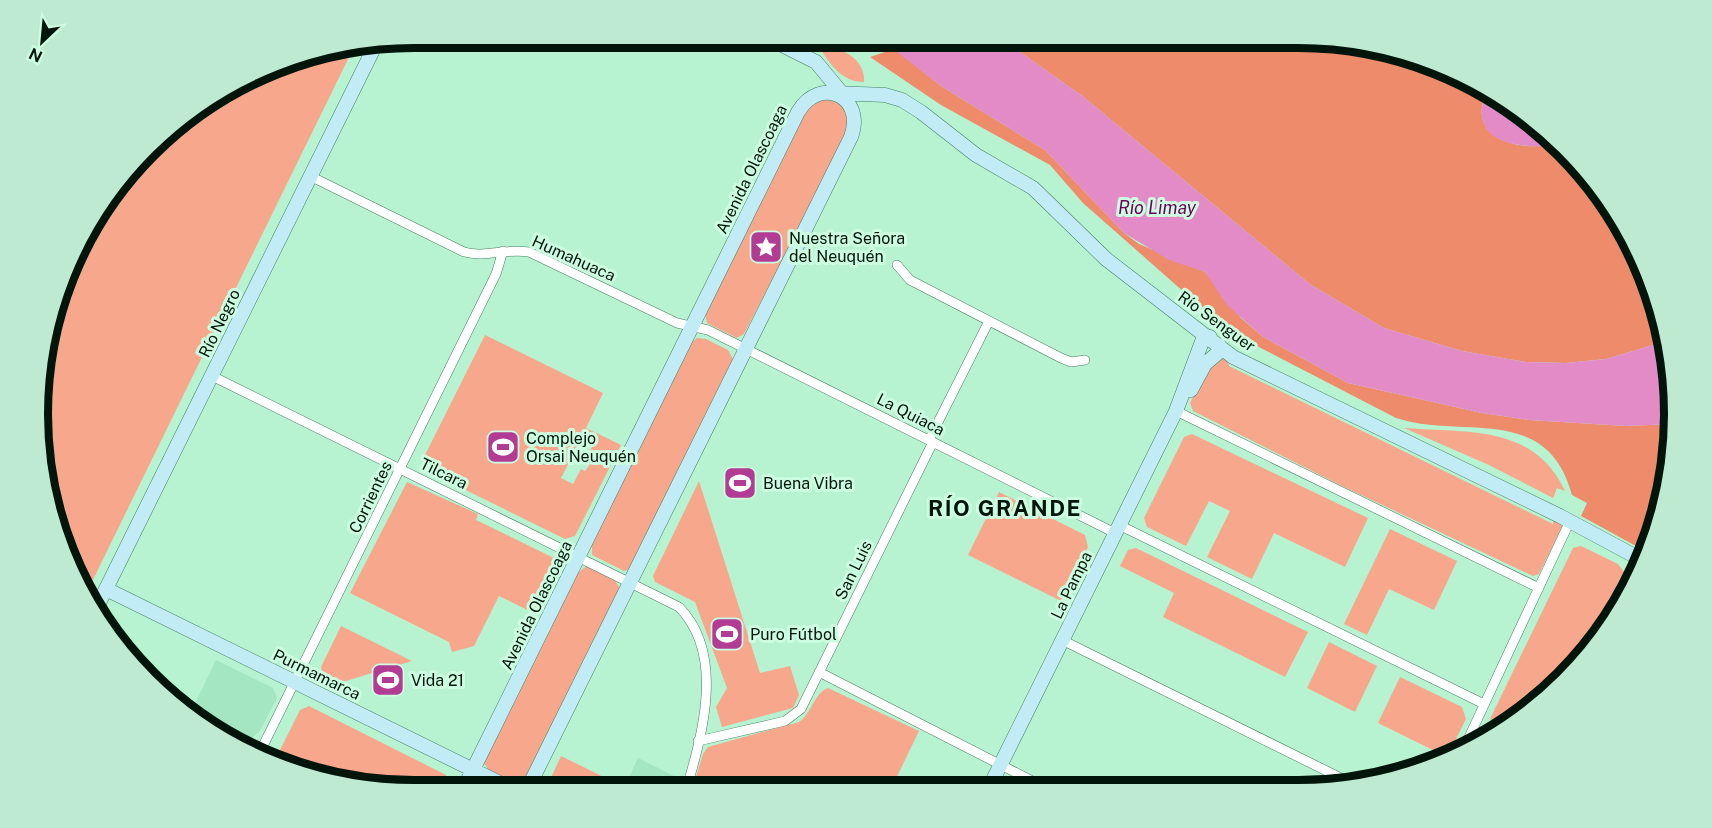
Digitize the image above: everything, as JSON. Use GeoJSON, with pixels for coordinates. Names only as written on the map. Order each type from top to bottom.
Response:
{"type":"FeatureCollection","features":[{"type":"Feature","properties":{"kind":"main road"},"geometry":{"type":"LineString","coordinates":[[532,780],[851,137],[854,116],[841,96],[816,62],[788,48]]}},
{"type":"Feature","properties":{"kind":"main road","name":"Río Negro"},"geometry":{"type":"LineString","coordinates":[[100,601],[372,50]]}},
{"type":"Feature","properties":{"kind":"main road","name":"Avenida Olascoaga"},"geometry":{"type":"LineString","coordinates":[[469,780],[801,106],[814,94],[841,96]]}},
{"type":"Feature","properties":{"kind":"main road","name":"Río Senguer"},"geometry":{"type":"LineString","coordinates":[[841,96],[885,95],[902,100],[921,112],[976,155],[1034,188],[1106,259],[1147,288],[1191,326],[1242,361],[1570,521],[1635,556]]}},
{"type":"Feature","properties":{"kind":"main road","name":"La Pampa"},"geometry":{"type":"LineString","coordinates":[[994,780],[1182,396],[1192,389],[1207,362],[1217,354],[1214,341]]}},
{"type":"Feature","properties":{"kind":"main road","name":"Purmamarca"},"geometry":{"type":"LineString","coordinates":[[106,589],[494,780]]}},
{"type":"Feature","properties":{"kind":"street","name":"Humahuaca"},"geometry":{"type":"LineString","coordinates":[[310,176],[464,252],[477,255],[520,250],[537,255],[677,323],[692,327]]}},
{"type":"Feature","properties":{"kind":"street","name":"Corrientes"},"geometry":{"type":"LineString","coordinates":[[263,747],[496,274],[503,251]]}},
{"type":"Feature","properties":{"kind":"street"},"geometry":{"type":"LineString","coordinates":[[897,265],[910,280],[1066,360],[1085,360]]}},
{"type":"Feature","properties":{"kind":"street","name":"San Luis"},"geometry":{"type":"LineString","coordinates":[[698,741],[791,718],[804,704],[989,321]]}},
{"type":"Feature","properties":{"kind":"street","name":"La Quiaca"},"geometry":{"type":"LineString","coordinates":[[692,327],[708,330],[746,348],[931,441],[1484,704]]}},
{"type":"Feature","properties":{"kind":"street","name":"Tilcara"},"geometry":{"type":"LineString","coordinates":[[212,376],[679,607],[696,631],[707,680],[698,741],[688,780]]}},
{"type":"Feature","properties":{"kind":"street"},"geometry":{"type":"LineString","coordinates":[[1176,411],[1539,588]]}},
{"type":"Feature","properties":{"kind":"street"},"geometry":{"type":"LineString","coordinates":[[1469,737],[1570,521]]}},
{"type":"Feature","properties":{"kind":"street"},"geometry":{"type":"LineString","coordinates":[[1062,640],[1340,778]]}},
{"type":"Feature","properties":{"kind":"street"},"geometry":{"type":"LineString","coordinates":[[819,672],[1030,780]]}},
{"type":"Feature","properties":{"kind":"shaded area"},"geometry":{"type":"Polygon","coordinates":[[[820,48],[835,48],[850,55],[861,67],[864,82],[849,79],[837,71],[820,48]]]}},
{"type":"Feature","properties":{"kind":"shaded area"},"geometry":{"type":"Polygon","coordinates":[[[1014,48],[1322,49],[1393,60],[1438,76],[1484,99],[1482,116],[1485,125],[1496,137],[1527,146],[1547,146],[1588,191],[1615,231],[1636,274],[1652,319],[1657,344],[1606,359],[1566,363],[1526,362],[1462,351],[1384,328],[1311,285],[1081,95],[1014,48]]]}},
{"type":"Feature","properties":{"kind":"shaded area"},"geometry":{"type":"Polygon","coordinates":[[[894,49],[941,86],[1045,150],[1124,233],[1139,244],[1205,272],[1241,318],[1263,337],[1348,383],[1482,413],[1529,420],[1626,426],[1664,424],[1657,485],[1652,509],[1639,547],[1581,516],[1587,503],[1572,495],[1560,466],[1543,447],[1523,436],[1500,430],[1422,424],[1396,418],[1251,343],[1193,300],[1083,203],[1050,165],[941,105],[870,57],[894,49]]]}},
{"type":"Feature","properties":{"kind":"shaded area"},"geometry":{"type":"Polygon","coordinates":[[[351,54],[91,585],[67,532],[60,509],[51,462],[48,414],[51,366],[60,319],[86,252],[124,191],[155,155],[191,124],[231,97],[274,76],[319,60],[351,54]]]}},
{"type":"Feature","properties":{"kind":"shaded area"},"geometry":{"type":"Polygon","coordinates":[[[828,99],[840,104],[846,113],[847,136],[744,334],[737,338],[707,323],[705,313],[802,112],[817,100],[828,99]]]}},
{"type":"Feature","properties":{"kind":"shaded area","name":"Complejo Orsai Neuquén"},"geometry":{"type":"Polygon","coordinates":[[[485,335],[603,393],[586,428],[621,445],[575,536],[565,539],[425,470],[422,461],[485,335]],[[584,433],[561,478],[573,484],[581,469],[585,471],[595,458],[588,455],[596,439],[584,433]]]}},
{"type":"Feature","properties":{"kind":"shaded area"},"geometry":{"type":"Polygon","coordinates":[[[697,338],[706,339],[728,350],[733,359],[629,570],[624,571],[592,555],[592,545],[692,342],[697,338]]]}},
{"type":"Feature","properties":{"kind":"shaded area"},"geometry":{"type":"Polygon","coordinates":[[[1222,357],[1227,358],[1229,366],[1553,524],[1553,517],[1562,522],[1562,527],[1539,574],[1533,576],[1342,486],[1193,411],[1190,403],[1208,368],[1222,357]]]}},
{"type":"Feature","properties":{"kind":"shaded area"},"geometry":{"type":"Polygon","coordinates":[[[1404,428],[1474,432],[1517,443],[1536,454],[1552,469],[1565,491],[1557,488],[1553,498],[1489,465],[1404,428]]]}},
{"type":"Feature","properties":{"kind":"shaded area"},"geometry":{"type":"Polygon","coordinates":[[[1192,434],[1368,518],[1345,567],[1274,533],[1252,579],[1207,557],[1230,511],[1209,501],[1186,546],[1147,527],[1144,518],[1184,437],[1192,434]]]}},
{"type":"Feature","properties":{"kind":"shaded area","name":"Puro Fútbol"},"geometry":{"type":"Polygon","coordinates":[[[699,481],[760,673],[790,666],[799,695],[793,708],[722,727],[716,707],[727,688],[695,602],[655,582],[653,576],[699,481]]]}},
{"type":"Feature","properties":{"kind":"shaded area"},"geometry":{"type":"Polygon","coordinates":[[[407,482],[478,514],[476,520],[556,559],[559,568],[536,614],[499,596],[474,646],[452,652],[449,642],[350,593],[407,482]]]}},
{"type":"Feature","properties":{"kind":"shaded area"},"geometry":{"type":"Polygon","coordinates":[[[999,492],[1085,535],[1088,547],[1061,601],[968,555],[999,492]]]}},
{"type":"Feature","properties":{"kind":"shaded area"},"geometry":{"type":"Polygon","coordinates":[[[1390,529],[1457,561],[1434,610],[1389,589],[1367,635],[1344,624],[1390,529]]]}},
{"type":"Feature","properties":{"kind":"shaded area"},"geometry":{"type":"Polygon","coordinates":[[[1581,546],[1618,564],[1626,575],[1615,597],[1588,637],[1557,673],[1521,704],[1495,722],[1490,719],[1573,548],[1581,546]]]}},
{"type":"Feature","properties":{"kind":"shaded area"},"geometry":{"type":"Polygon","coordinates":[[[1136,548],[1308,632],[1285,677],[1163,617],[1174,593],[1120,566],[1128,550],[1136,548]]]}},
{"type":"Feature","properties":{"kind":"shaded area"},"geometry":{"type":"Polygon","coordinates":[[[586,566],[615,580],[620,589],[525,780],[509,780],[488,769],[484,763],[577,574],[586,566]]]}},
{"type":"Feature","properties":{"kind":"shaded area"},"geometry":{"type":"Polygon","coordinates":[[[341,626],[412,661],[336,684],[324,678],[321,667],[341,626]]]}},
{"type":"Feature","properties":{"kind":"shaded area"},"geometry":{"type":"Polygon","coordinates":[[[1329,642],[1377,666],[1355,712],[1307,688],[1329,642]]]}},
{"type":"Feature","properties":{"kind":"shaded area"},"geometry":{"type":"Polygon","coordinates":[[[216,660],[273,688],[277,698],[259,732],[249,741],[194,706],[216,660]]]}},
{"type":"Feature","properties":{"kind":"shaded area"},"geometry":{"type":"Polygon","coordinates":[[[1400,677],[1462,707],[1466,719],[1453,745],[1437,752],[1378,723],[1400,677]]]}},
{"type":"Feature","properties":{"kind":"shaded area"},"geometry":{"type":"Polygon","coordinates":[[[828,688],[919,731],[895,780],[695,780],[703,754],[708,747],[799,722],[823,691],[828,688]]]}},
{"type":"Feature","properties":{"kind":"shaded area"},"geometry":{"type":"Polygon","coordinates":[[[309,706],[446,775],[448,780],[366,777],[319,768],[278,754],[300,710],[309,706]]]}},
{"type":"Feature","properties":{"kind":"shaded area"},"geometry":{"type":"Polygon","coordinates":[[[561,756],[610,780],[550,780],[561,756]]]}},
{"type":"Feature","properties":{"kind":"shaded area"},"geometry":{"type":"Polygon","coordinates":[[[638,758],[682,780],[628,780],[638,758]]]}},
{"type":"Feature","properties":{"kind":"water","name":"Río Limay"},"geometry":{"type":"Polygon","coordinates":[[[892,48],[1014,48],[1081,95],[1311,285],[1384,328],[1462,351],[1526,362],[1566,363],[1606,359],[1657,344],[1663,390],[1664,424],[1626,426],[1529,420],[1482,413],[1348,383],[1263,337],[1227,305],[1205,272],[1169,260],[1124,233],[1045,150],[941,86],[892,48]]]}},
{"type":"Feature","properties":{"kind":"water"},"geometry":{"type":"Polygon","coordinates":[[[1484,99],[1521,124],[1547,146],[1503,141],[1492,135],[1484,125],[1482,112],[1484,99]]]}},
{"type":"Feature","properties":{"kind":"place","name":"Nuestra Señora del Neuquén"},"geometry":{"type":"Point","coordinates":[766,247]}},
{"type":"Feature","properties":{"kind":"place","name":"Complejo Orsai Neuquén"},"geometry":{"type":"Point","coordinates":[503,447]}},
{"type":"Feature","properties":{"kind":"place","name":"Buena Vibra"},"geometry":{"type":"Point","coordinates":[740,483]}},
{"type":"Feature","properties":{"kind":"place","name":"Puro Fútbol"},"geometry":{"type":"Point","coordinates":[727,634]}},
{"type":"Feature","properties":{"kind":"place","name":"Vida 21"},"geometry":{"type":"Point","coordinates":[388,680]}},
{"type":"Feature","properties":{"kind":"district","name":"RÍO GRANDE"},"geometry":{"type":"Point","coordinates":[1005,508]}}]}
